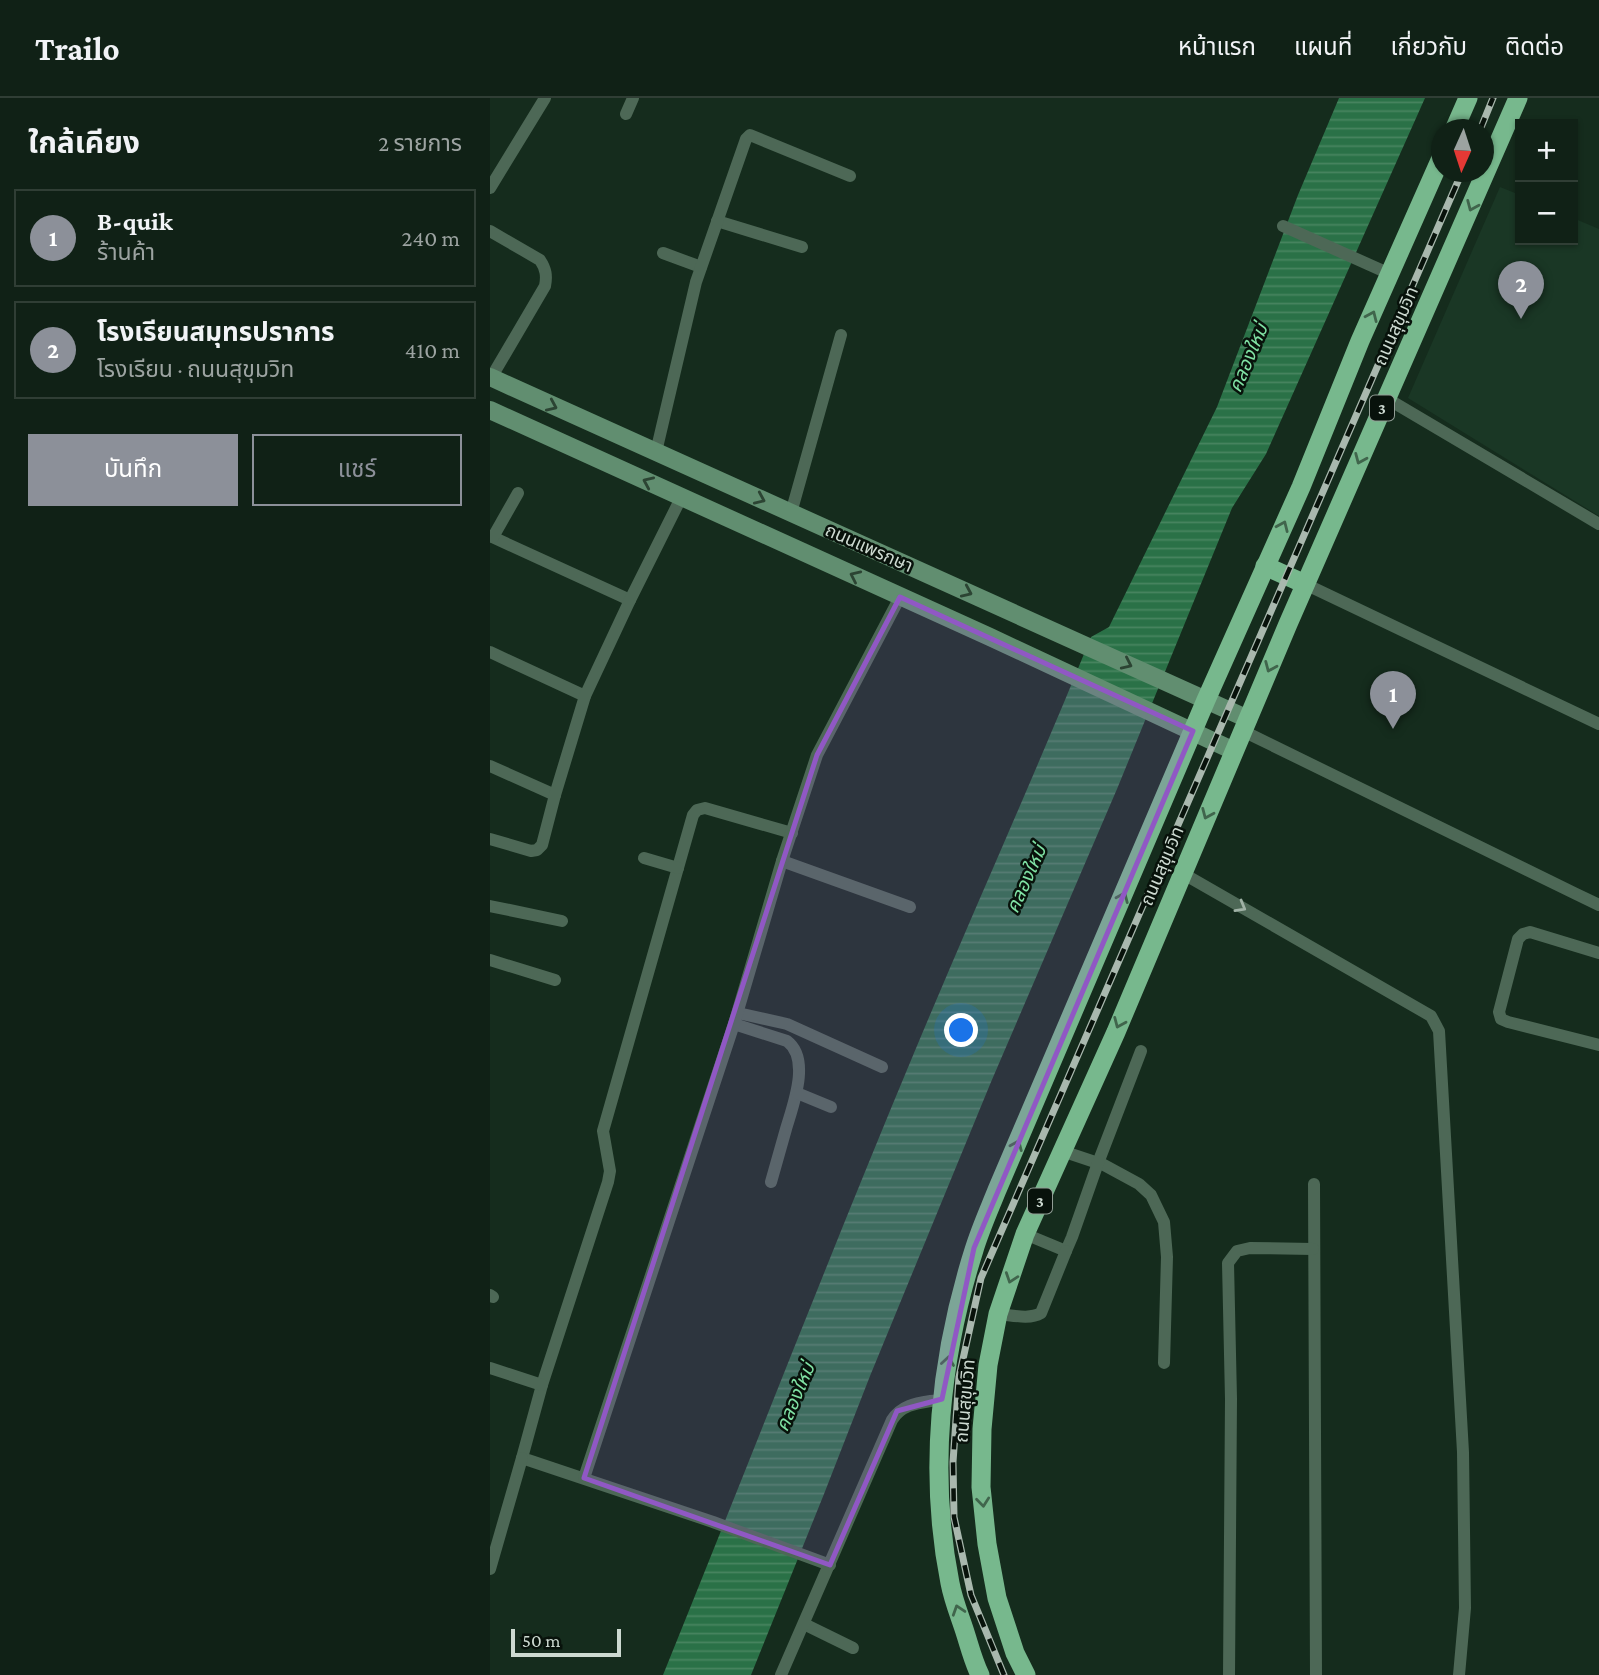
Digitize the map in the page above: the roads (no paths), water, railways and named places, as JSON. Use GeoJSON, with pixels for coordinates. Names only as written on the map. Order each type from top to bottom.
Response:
{"type":"FeatureCollection","features":[{"type":"Feature","properties":{"kind":"highway"},"geometry":{"type":"LineString","coordinates":[[1459,119],[1468,98]]}},
{"type":"Feature","properties":{"kind":"highway","name":"ถนนสุขุมวิท"},"geometry":{"type":"LineString","coordinates":[[1026,1675],[1015,1653],[997,1598],[987,1544],[981,1487],[982,1429],[988,1365],[998,1314],[1025,1234],[1116,1032],[1245,725],[1518,98]]}},
{"type":"Feature","properties":{"kind":"highway","name":"ถนนสุขุมวิท"},"geometry":{"type":"LineString","coordinates":[[979,1675],[950,1586],[941,1525],[939,1455],[948,1356],[959,1301],[974,1248],[1206,700],[1301,487],[1360,341],[1431,181]]}},
{"type":"Feature","properties":{"kind":"highway"},"geometry":{"type":"LineString","coordinates":[[1265,566],[1306,584]]}},
{"type":"Feature","properties":{"kind":"main road","name":"ถนนแพรกษา"},"geometry":{"type":"LineString","coordinates":[[491,378],[1206,700],[1245,725]]}},
{"type":"Feature","properties":{"kind":"main road","name":"ถนนแพรกษา"},"geometry":{"type":"LineString","coordinates":[[490,411],[1234,751]]}},
{"type":"Feature","properties":{"kind":"street"},"geometry":{"type":"LineString","coordinates":[[490,188],[545,98]]}},
{"type":"Feature","properties":{"kind":"street"},"geometry":{"type":"LineString","coordinates":[[626,114],[633,98]]}},
{"type":"Feature","properties":{"kind":"street"},"geometry":{"type":"LineString","coordinates":[[656,452],[696,282],[743,143],[750,135],[850,176]]}},
{"type":"Feature","properties":{"kind":"street"},"geometry":{"type":"LineString","coordinates":[[717,220],[802,247]]}},
{"type":"Feature","properties":{"kind":"street"},"geometry":{"type":"LineString","coordinates":[[1283,226],[1390,274]]}},
{"type":"Feature","properties":{"kind":"street"},"geometry":{"type":"LineString","coordinates":[[490,232],[540,260],[545,267],[547,278],[545,286],[491,378]]}},
{"type":"Feature","properties":{"kind":"street"},"geometry":{"type":"LineString","coordinates":[[663,253],[701,267]]}},
{"type":"Feature","properties":{"kind":"street"},"geometry":{"type":"LineString","coordinates":[[791,513],[841,335]]}},
{"type":"Feature","properties":{"kind":"street"},"geometry":{"type":"LineString","coordinates":[[1386,398],[1599,524]]}},
{"type":"Feature","properties":{"kind":"street"},"geometry":{"type":"LineString","coordinates":[[518,493],[492,537],[630,600]]}},
{"type":"Feature","properties":{"kind":"street"},"geometry":{"type":"LineString","coordinates":[[490,839],[531,851],[542,845],[585,696],[681,498]]}},
{"type":"Feature","properties":{"kind":"street"},"geometry":{"type":"LineString","coordinates":[[1306,584],[1599,724]]}},
{"type":"Feature","properties":{"kind":"street"},"geometry":{"type":"LineString","coordinates":[[584,1478],[736,1019],[782,861],[817,755],[900,597]]}},
{"type":"Feature","properties":{"kind":"street"},"geometry":{"type":"LineString","coordinates":[[490,652],[585,696]]}},
{"type":"Feature","properties":{"kind":"street"},"geometry":{"type":"LineString","coordinates":[[1245,725],[1458,838],[1599,905]]}},
{"type":"Feature","properties":{"kind":"street"},"geometry":{"type":"LineString","coordinates":[[490,766],[555,795]]}},
{"type":"Feature","properties":{"kind":"street"},"geometry":{"type":"LineString","coordinates":[[490,1569],[542,1385],[608,1182],[610,1171],[603,1131],[693,815],[697,810],[705,808],[792,833]]}},
{"type":"Feature","properties":{"kind":"street"},"geometry":{"type":"LineString","coordinates":[[643,858],[678,868]]}},
{"type":"Feature","properties":{"kind":"street"},"geometry":{"type":"LineString","coordinates":[[782,861],[910,907]]}},
{"type":"Feature","properties":{"kind":"street"},"geometry":{"type":"LineString","coordinates":[[1182,873],[1431,1016],[1439,1031],[1463,1452],[1465,1608],[1458,1675]]}},
{"type":"Feature","properties":{"kind":"street"},"geometry":{"type":"LineString","coordinates":[[490,906],[562,921]]}},
{"type":"Feature","properties":{"kind":"street"},"geometry":{"type":"LineString","coordinates":[[1599,953],[1530,932],[1523,934],[1518,939],[1499,1013],[1501,1019],[1508,1022],[1599,1045]]}},
{"type":"Feature","properties":{"kind":"street"},"geometry":{"type":"LineString","coordinates":[[490,960],[555,980]]}},
{"type":"Feature","properties":{"kind":"street"},"geometry":{"type":"LineString","coordinates":[[736,1019],[787,1024],[882,1067]]}},
{"type":"Feature","properties":{"kind":"street"},"geometry":{"type":"LineString","coordinates":[[736,1019],[780,1038],[793,1046],[797,1055],[797,1093],[771,1182]]}},
{"type":"Feature","properties":{"kind":"street"},"geometry":{"type":"LineString","coordinates":[[998,1314],[1035,1317],[1041,1313],[1141,1051]]}},
{"type":"Feature","properties":{"kind":"street"},"geometry":{"type":"LineString","coordinates":[[797,1093],[831,1107]]}},
{"type":"Feature","properties":{"kind":"street"},"geometry":{"type":"LineString","coordinates":[[1062,1151],[1098,1163],[1139,1184],[1151,1195],[1164,1223],[1167,1257],[1164,1363]]}},
{"type":"Feature","properties":{"kind":"street"},"geometry":{"type":"LineString","coordinates":[[1314,1184],[1316,1675]]}},
{"type":"Feature","properties":{"kind":"street"},"geometry":{"type":"LineString","coordinates":[[1025,1234],[1066,1251]]}},
{"type":"Feature","properties":{"kind":"street"},"geometry":{"type":"LineString","coordinates":[[1229,1675],[1231,1399],[1228,1263],[1237,1251],[1250,1248],[1313,1249]]}},
{"type":"Feature","properties":{"kind":"street"},"geometry":{"type":"LineString","coordinates":[[493,1369],[542,1385]]}},
{"type":"Feature","properties":{"kind":"street"},"geometry":{"type":"LineString","coordinates":[[780,1675],[897,1411],[905,1406],[942,1399]]}},
{"type":"Feature","properties":{"kind":"street"},"geometry":{"type":"LineString","coordinates":[[522,1458],[713,1522],[830,1565]]}},
{"type":"Feature","properties":{"kind":"street"},"geometry":{"type":"LineString","coordinates":[[804,1625],[853,1648]]}},
{"type":"Feature","properties":{"kind":"water","name":"คลองใหม่"},"geometry":{"type":"Polygon","coordinates":[[[1339,98],[1425,98],[1266,454],[1232,508],[1117,789],[991,1082],[751,1675],[663,1675],[882,1130],[1091,637],[1109,627],[1217,407],[1298,195],[1339,98]]]}},
{"type":"Feature","properties":{"kind":"railway"},"geometry":{"type":"LineString","coordinates":[[1484,119],[1493,98]]}},
{"type":"Feature","properties":{"kind":"railway"},"geometry":{"type":"LineString","coordinates":[[1004,1675],[971,1595],[954,1517],[953,1462],[959,1377],[981,1278],[1458,182]]}},
{"type":"Feature","properties":{"kind":"place","name":"โรงเรียนสมุทรปราการ"},"geometry":{"type":"Point","coordinates":[1521,319]}},
{"type":"Feature","properties":{"kind":"place","name":"B-quik"},"geometry":{"type":"Point","coordinates":[1393,729]}}]}
